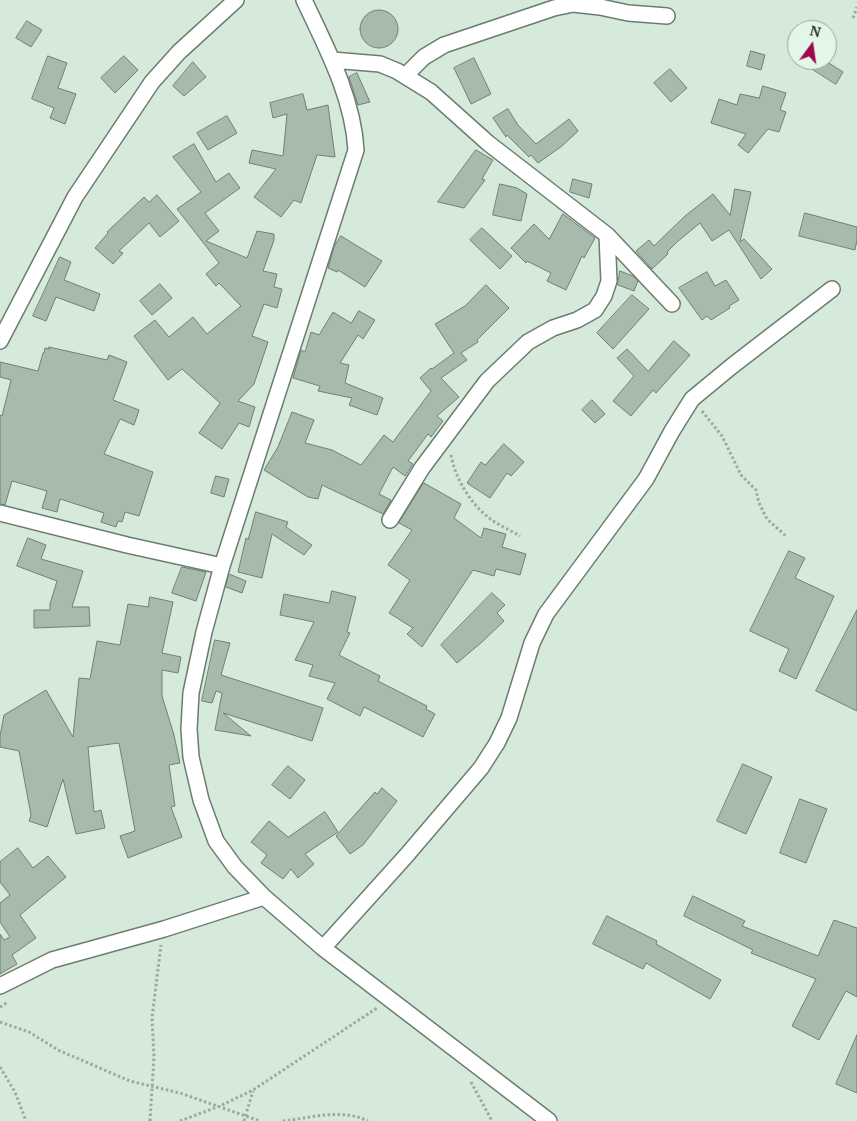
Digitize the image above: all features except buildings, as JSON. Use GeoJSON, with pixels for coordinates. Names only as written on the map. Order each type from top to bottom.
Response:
{"type":"FeatureCollection","features":[{"type":"Feature","properties":{"kind":"street"},"geometry":{"type":"LineString","coordinates":[[0,341],[75,197],[152,82],[179,52],[236,0]]}},
{"type":"Feature","properties":{"kind":"street"},"geometry":{"type":"LineString","coordinates":[[304,0],[332,60],[355,128],[356,150],[222,566],[204,632],[191,693],[189,729],[191,757],[201,800],[216,841],[235,867],[264,897],[323,948],[549,1121]]}},
{"type":"Feature","properties":{"kind":"street"},"geometry":{"type":"LineString","coordinates":[[405,76],[424,57],[444,45],[554,8],[573,4],[667,16]]}},
{"type":"Feature","properties":{"kind":"street"},"geometry":{"type":"LineString","coordinates":[[332,60],[380,64],[397,71],[431,92],[488,143],[607,235],[672,304]]}},
{"type":"Feature","properties":{"kind":"street"},"geometry":{"type":"LineString","coordinates":[[390,520],[422,468],[488,381],[528,342],[553,328],[577,320],[595,310],[604,296],[608,281],[607,235]]}},
{"type":"Feature","properties":{"kind":"street"},"geometry":{"type":"LineString","coordinates":[[323,948],[406,856],[481,768],[497,743],[509,718],[532,643],[546,614],[646,479],[692,399],[832,289]]}},
{"type":"Feature","properties":{"kind":"street"},"geometry":{"type":"LineString","coordinates":[[0,513],[222,566]]}},
{"type":"Feature","properties":{"kind":"street"},"geometry":{"type":"LineString","coordinates":[[0,986],[52,960],[164,929],[264,897]]}},
{"type":"Feature","properties":{"kind":"path"},"geometry":{"type":"LineString","coordinates":[[853,18],[857,7]]}},
{"type":"Feature","properties":{"kind":"path"},"geometry":{"type":"LineString","coordinates":[[692,399],[722,436],[741,475],[756,490],[759,503],[767,519],[787,537]]}},
{"type":"Feature","properties":{"kind":"path"},"geometry":{"type":"LineString","coordinates":[[447,435],[454,469],[468,496],[488,518],[520,536]]}},
{"type":"Feature","properties":{"kind":"path"},"geometry":{"type":"LineString","coordinates":[[150,1121],[154,1057],[152,1018],[164,929]]}},
{"type":"Feature","properties":{"kind":"path"},"geometry":{"type":"LineString","coordinates":[[180,1121],[220,1106],[271,1080],[345,1028],[390,1000]]}},
{"type":"Feature","properties":{"kind":"path"},"geometry":{"type":"LineString","coordinates":[[0,1022],[29,1032],[58,1050],[112,1074],[152,1088],[180,1093],[220,1106],[244,1119],[260,1121]]}},
{"type":"Feature","properties":{"kind":"path"},"geometry":{"type":"LineString","coordinates":[[0,1067],[15,1092],[26,1121]]}},
{"type":"Feature","properties":{"kind":"path"},"geometry":{"type":"LineString","coordinates":[[244,1119],[253,1090]]}},
{"type":"Feature","properties":{"kind":"path"},"geometry":{"type":"LineString","coordinates":[[283,1121],[338,1115],[356,1116],[368,1121]]}}]}
